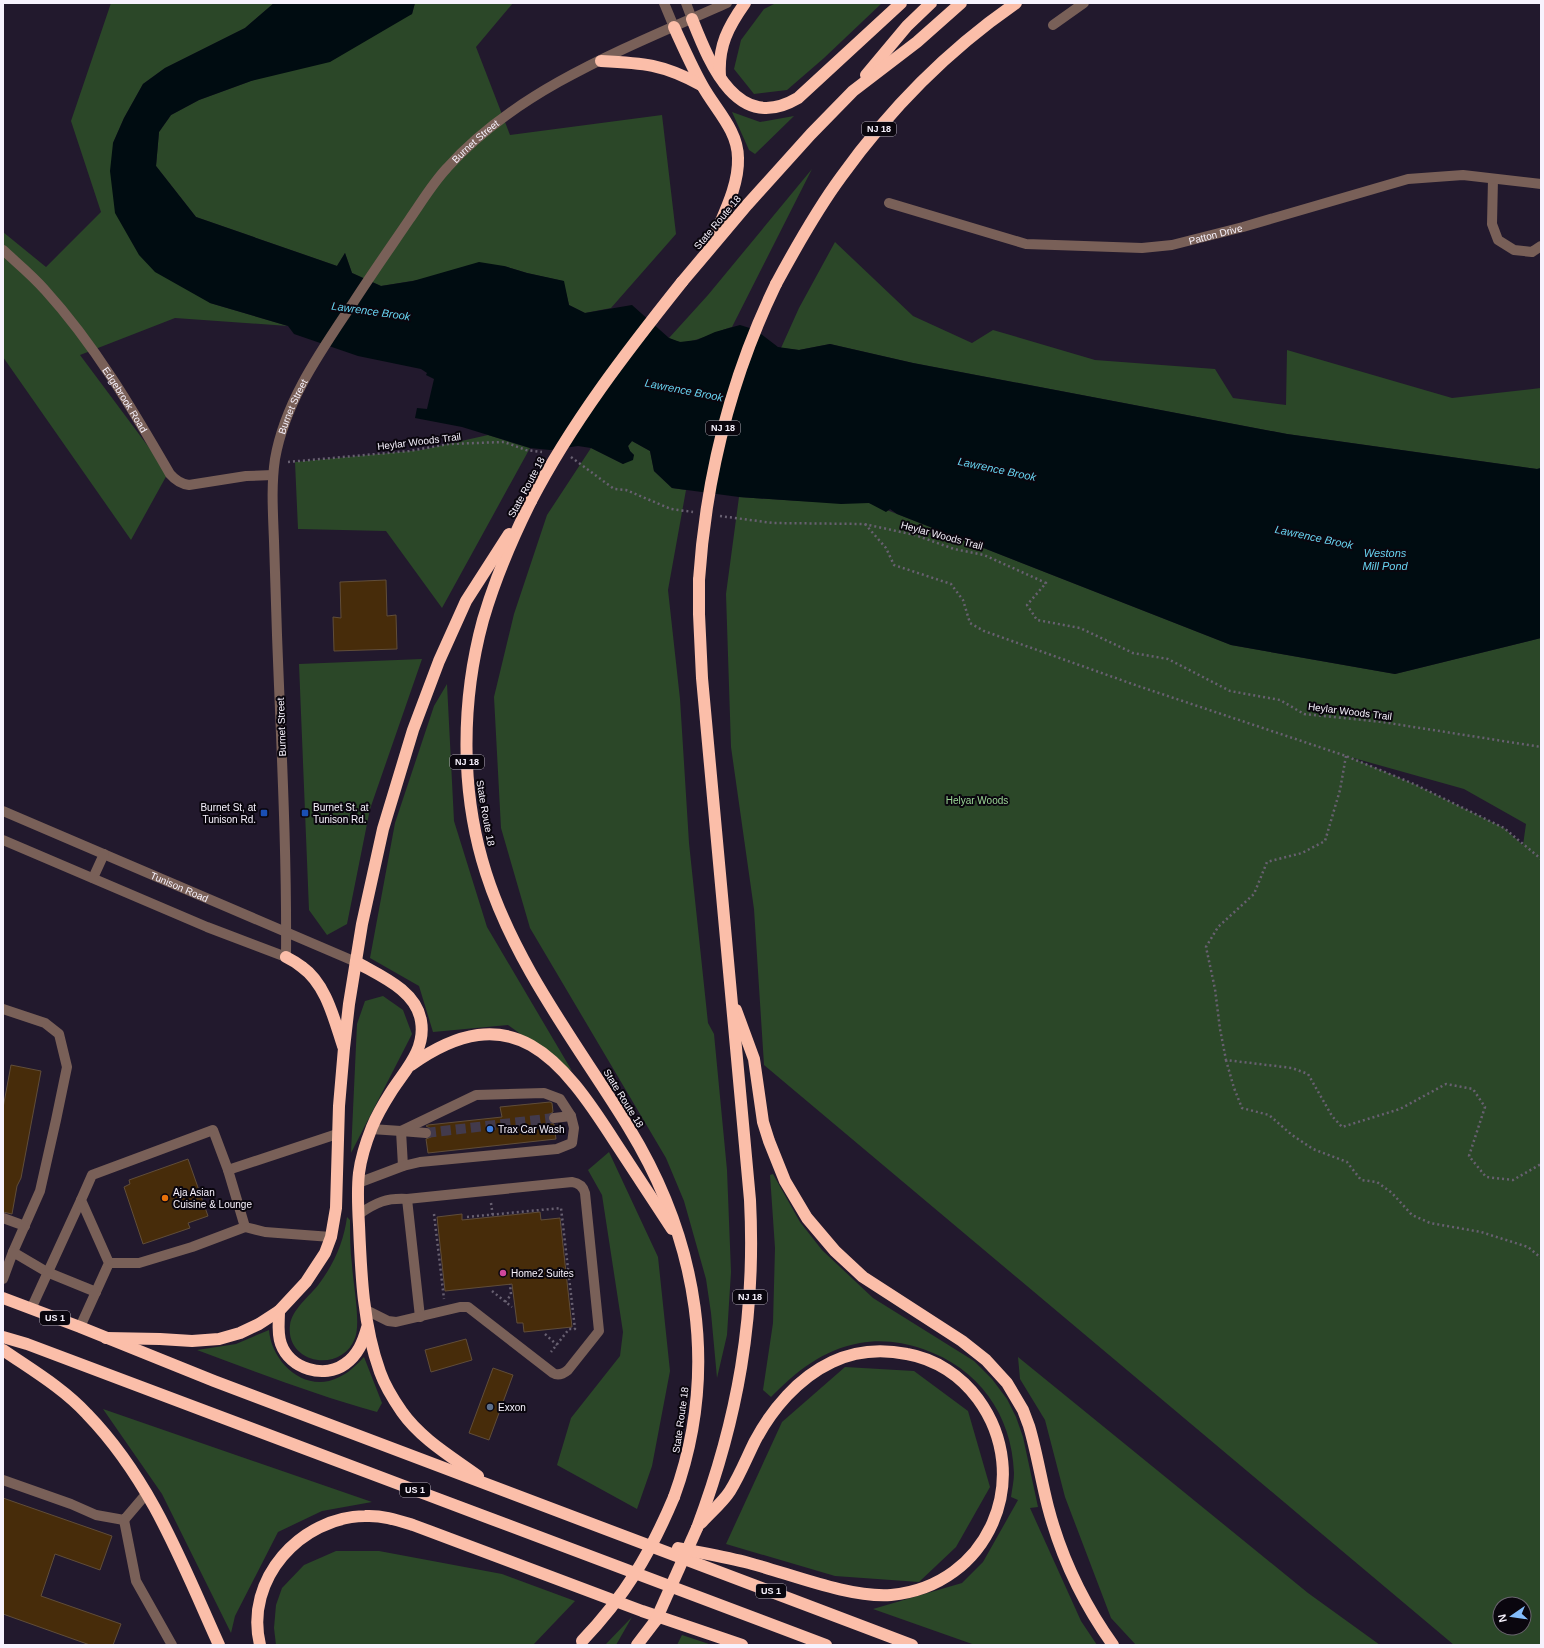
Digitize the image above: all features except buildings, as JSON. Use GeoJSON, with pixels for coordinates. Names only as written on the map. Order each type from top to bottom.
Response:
{"type":"FeatureCollection","features":[{"type":"Feature","properties":{"kind":"highway"},"geometry":{"type":"LineString","coordinates":[[720,77],[721,47],[728,30],[745,3]]}},
{"type":"Feature","properties":{"kind":"highway"},"geometry":{"type":"LineString","coordinates":[[692,19],[709,58],[720,77],[732,93],[745,104],[761,108],[784,106],[798,98],[901,3]]}},
{"type":"Feature","properties":{"kind":"highway"},"geometry":{"type":"LineString","coordinates":[[852,91],[907,26],[931,3]]}},
{"type":"Feature","properties":{"kind":"highway","name":"State Route 18"},"geometry":{"type":"LineString","coordinates":[[579,1644],[610,1610],[636,1575],[658,1534],[674,1496],[688,1456],[692,1436],[699,1366],[698,1326],[695,1303],[682,1244],[667,1202],[642,1150],[533,976],[506,927],[485,869],[475,827],[468,781],[467,738],[468,710],[474,663],[484,619],[511,544],[531,501],[564,443],[601,388],[682,282],[768,182],[852,91],[917,42],[961,3]]}},
{"type":"Feature","properties":{"kind":"highway","name":"NJ 18"},"geometry":{"type":"LineString","coordinates":[[644,1645],[697,1528],[719,1462],[732,1417],[744,1354],[750,1294],[750,1200],[701,670],[699,614],[699,580],[704,526],[713,469],[720,437],[745,356],[776,284],[824,202],[848,167],[873,135],[934,69],[980,29],[1016,3]]}},
{"type":"Feature","properties":{"kind":"highway"},"geometry":{"type":"LineString","coordinates":[[674,27],[701,85],[732,134],[738,157],[734,185],[709,250]]}},
{"type":"Feature","properties":{"kind":"highway"},"geometry":{"type":"LineString","coordinates":[[601,61],[637,63],[662,67],[675,71],[701,85]]}},
{"type":"Feature","properties":{"kind":"highway"},"geometry":{"type":"LineString","coordinates":[[106,1338],[192,1341],[218,1339],[250,1329],[279,1311],[299,1291],[322,1258],[331,1237],[336,1208],[338,1134],[344,1048],[356,962],[368,891],[383,829],[402,764],[425,698],[466,601],[531,501]]}},
{"type":"Feature","properties":{"kind":"highway"},"geometry":{"type":"LineString","coordinates":[[286,957],[304,967],[319,986],[329,1006],[344,1048]]}},
{"type":"Feature","properties":{"kind":"highway"},"geometry":{"type":"LineString","coordinates":[[356,962],[398,987],[416,1007],[421,1021],[421,1037],[411,1065],[391,1091],[371,1129],[362,1156],[358,1183],[359,1214],[362,1275],[368,1327],[380,1373],[402,1412],[424,1436],[490,1486]]}},
{"type":"Feature","properties":{"kind":"highway"},"geometry":{"type":"LineString","coordinates":[[730,993],[754,1059],[763,1122],[768,1141],[795,1200],[820,1235],[834,1251],[863,1277],[974,1349],[1007,1383],[1023,1410],[1029,1426],[1047,1505],[1064,1556],[1080,1592],[1113,1645]]}},
{"type":"Feature","properties":{"kind":"highway"},"geometry":{"type":"LineString","coordinates":[[411,1065],[445,1044],[463,1037],[480,1034],[500,1035],[519,1040],[543,1053],[563,1070],[584,1095],[682,1244]]}},
{"type":"Feature","properties":{"kind":"highway","name":"US 1"},"geometry":{"type":"LineString","coordinates":[[3,1298],[214,1381],[912,1645]]}},
{"type":"Feature","properties":{"kind":"highway"},"geometry":{"type":"LineString","coordinates":[[279,1311],[279,1336],[284,1350],[299,1365],[317,1371],[339,1368],[351,1359],[360,1348],[368,1327]]}},
{"type":"Feature","properties":{"kind":"highway","name":"US 1"},"geometry":{"type":"LineString","coordinates":[[3,1337],[27,1344],[234,1421],[611,1565],[826,1645]]}},
{"type":"Feature","properties":{"kind":"highway"},"geometry":{"type":"LineString","coordinates":[[3,1350],[56,1386],[87,1414],[123,1456],[147,1493],[171,1539],[219,1645]]}},
{"type":"Feature","properties":{"kind":"highway"},"geometry":{"type":"LineString","coordinates":[[629,1537],[749,1563],[855,1592],[890,1595],[913,1591],[935,1582],[957,1569],[972,1556],[984,1539],[996,1514],[1003,1487],[1003,1462],[998,1436],[985,1409],[976,1396],[966,1384],[940,1366],[913,1355],[899,1353],[871,1352],[845,1357],[827,1365],[809,1376],[786,1398],[764,1425],[730,1491],[697,1528]]}},
{"type":"Feature","properties":{"kind":"highway"},"geometry":{"type":"LineString","coordinates":[[260,1645],[257,1629],[260,1602],[268,1578],[282,1556],[299,1539],[318,1527],[342,1519],[364,1516],[389,1518],[413,1525],[642,1611],[742,1645]]}},
{"type":"Feature","properties":{"kind":"highway"},"geometry":{"type":"LineString","coordinates":[[637,1645],[656,1620]]}},
{"type":"Feature","properties":{"kind":"street"},"geometry":{"type":"LineString","coordinates":[[664,3],[674,27]]}},
{"type":"Feature","properties":{"kind":"street"},"geometry":{"type":"LineString","coordinates":[[686,3],[692,19]]}},
{"type":"Feature","properties":{"kind":"street","name":"Burnet Street"},"geometry":{"type":"LineString","coordinates":[[286,957],[287,878],[272,509],[273,475],[279,440],[293,403],[312,365],[322,349],[435,182],[464,151],[519,106],[566,78],[728,3]]}},
{"type":"Feature","properties":{"kind":"street"},"geometry":{"type":"LineString","coordinates":[[1053,25],[1084,3]]}},
{"type":"Feature","properties":{"kind":"street","name":"Patton Drive"},"geometry":{"type":"LineString","coordinates":[[889,203],[1026,244],[1142,248],[1172,245],[1243,227],[1408,179],[1463,176],[1516,180],[1541,184]]}},
{"type":"Feature","properties":{"kind":"street"},"geometry":{"type":"LineString","coordinates":[[1493,179],[1492,224],[1498,240],[1514,250],[1532,252],[1541,246]]}},
{"type":"Feature","properties":{"kind":"street","name":"Edgebrook Road"},"geometry":{"type":"LineString","coordinates":[[3,250],[44,289],[80,332],[112,377],[175,480],[181,484],[189,486],[246,476],[273,475]]}},
{"type":"Feature","properties":{"kind":"street","name":"Tunison Road"},"geometry":{"type":"LineString","coordinates":[[3,811],[356,962]]}},
{"type":"Feature","properties":{"kind":"street"},"geometry":{"type":"LineString","coordinates":[[3,840],[226,934],[286,957]]}},
{"type":"Feature","properties":{"kind":"street"},"geometry":{"type":"LineString","coordinates":[[93,878],[104,854]]}},
{"type":"Feature","properties":{"kind":"street"},"geometry":{"type":"LineString","coordinates":[[3,1009],[45,1023],[59,1034],[67,1067],[40,1191],[13,1252],[3,1280]]}},
{"type":"Feature","properties":{"kind":"street"},"geometry":{"type":"LineString","coordinates":[[358,1183],[403,1166],[420,1162],[557,1148],[572,1143],[574,1128],[571,1116],[560,1099],[544,1093],[476,1095],[401,1131]]}},
{"type":"Feature","properties":{"kind":"street"},"geometry":{"type":"LineString","coordinates":[[554,1118],[571,1116]]}},
{"type":"Feature","properties":{"kind":"street"},"geometry":{"type":"LineString","coordinates":[[371,1129],[426,1133]]}},
{"type":"Feature","properties":{"kind":"street"},"geometry":{"type":"LineString","coordinates":[[31,1308],[92,1175],[213,1130],[228,1170],[245,1227]]}},
{"type":"Feature","properties":{"kind":"street"},"geometry":{"type":"LineString","coordinates":[[401,1131],[403,1166]]}},
{"type":"Feature","properties":{"kind":"street"},"geometry":{"type":"LineString","coordinates":[[228,1170],[338,1134]]}},
{"type":"Feature","properties":{"kind":"street"},"geometry":{"type":"LineString","coordinates":[[359,1214],[381,1201],[394,1198],[572,1182],[580,1184],[585,1193],[599,1331],[568,1370],[563,1374],[557,1375],[468,1307],[460,1307],[396,1322],[388,1321],[366,1310]]}},
{"type":"Feature","properties":{"kind":"street"},"geometry":{"type":"LineString","coordinates":[[407,1198],[420,1317]]}},
{"type":"Feature","properties":{"kind":"street"},"geometry":{"type":"LineString","coordinates":[[80,1327],[109,1263],[81,1200]]}},
{"type":"Feature","properties":{"kind":"street"},"geometry":{"type":"LineString","coordinates":[[3,1218],[25,1226]]}},
{"type":"Feature","properties":{"kind":"street"},"geometry":{"type":"LineString","coordinates":[[109,1263],[139,1263],[192,1247],[245,1227],[265,1232],[331,1237]]}},
{"type":"Feature","properties":{"kind":"street"},"geometry":{"type":"LineString","coordinates":[[13,1252],[47,1272],[96,1292]]}},
{"type":"Feature","properties":{"kind":"street"},"geometry":{"type":"LineString","coordinates":[[3,1480],[71,1504],[96,1515],[124,1520]]}},
{"type":"Feature","properties":{"kind":"street"},"geometry":{"type":"LineString","coordinates":[[124,1520],[147,1493]]}},
{"type":"Feature","properties":{"kind":"street"},"geometry":{"type":"LineString","coordinates":[[124,1520],[136,1581],[172,1645]]}},
{"type":"Feature","properties":{"kind":"path","name":"Heylar Woods Trail"},"geometry":{"type":"LineString","coordinates":[[276,457],[289,462],[409,451],[449,444],[504,442],[526,450],[548,453]]}},
{"type":"Feature","properties":{"kind":"path"},"geometry":{"type":"LineString","coordinates":[[570,457],[614,489],[626,490],[671,509],[694,512]]}},
{"type":"Feature","properties":{"kind":"path","name":"Heylar Woods Trail"},"geometry":{"type":"LineString","coordinates":[[718,516],[773,523],[864,524],[915,535],[954,549],[984,554],[1046,583],[1028,604],[1037,620],[1080,628],[1133,654],[1168,659],[1230,691],[1280,700],[1304,714],[1382,722],[1541,748]]}},
{"type":"Feature","properties":{"kind":"path"},"geometry":{"type":"LineString","coordinates":[[864,524],[886,548],[894,564],[951,584],[963,600],[970,623],[984,631],[1138,686],[1346,756],[1414,784],[1504,828],[1541,859]]}},
{"type":"Feature","properties":{"kind":"path"},"geometry":{"type":"LineString","coordinates":[[1346,756],[1340,790],[1325,841],[1302,853],[1267,862],[1254,894],[1218,927],[1206,947],[1215,989],[1226,1060],[1234,1088],[1242,1108],[1269,1115],[1313,1149],[1347,1162],[1361,1180],[1377,1182],[1392,1193],[1412,1215],[1430,1223],[1481,1232],[1528,1247],[1541,1258]]}},
{"type":"Feature","properties":{"kind":"path"},"geometry":{"type":"LineString","coordinates":[[1226,1060],[1292,1068],[1308,1074],[1332,1116],[1342,1127],[1400,1109],[1446,1084],[1473,1089],[1485,1107],[1468,1156],[1486,1177],[1513,1180],[1541,1164]]}},
{"type":"Feature","properties":{"kind":"path"},"geometry":{"type":"LineString","coordinates":[[467,1217],[561,1208],[575,1329],[569,1330],[551,1352]]}},
{"type":"Feature","properties":{"kind":"path"},"geometry":{"type":"LineString","coordinates":[[434,1214],[444,1299]]}},
{"type":"Feature","properties":{"kind":"path"},"geometry":{"type":"LineString","coordinates":[[562,1269],[568,1269]]}},
{"type":"Feature","properties":{"kind":"path"},"geometry":{"type":"LineString","coordinates":[[505,1302],[511,1295],[510,1284]]}},
{"type":"Feature","properties":{"kind":"path"},"geometry":{"type":"LineString","coordinates":[[492,1291],[512,1307]]}},
{"type":"Feature","properties":{"kind":"path"},"geometry":{"type":"LineString","coordinates":[[545,1334],[557,1345]]}},
{"type":"Feature","properties":{"kind":"green space"},"geometry":{"type":"Polygon","coordinates":[[[111,3],[274,3],[245,28],[165,68],[143,84],[124,118],[113,143],[210,303],[288,326],[175,318],[80,355],[168,473],[131,540],[3,357],[3,232],[46,267],[101,212],[71,121],[111,3]]]}},
{"type":"Feature","properties":{"kind":"green space"},"geometry":{"type":"Polygon","coordinates":[[[415,3],[513,3],[476,47],[510,135],[662,115],[676,234],[611,308],[585,313],[569,305],[563,281],[504,266],[381,286],[352,273],[345,253],[337,266],[196,217],[156,166],[159,132],[171,115],[199,100],[251,81],[412,14],[415,3]]]}},
{"type":"Feature","properties":{"kind":"green space"},"geometry":{"type":"Polygon","coordinates":[[[776,3],[882,3],[824,58],[787,90],[754,94],[734,69],[741,40],[764,9],[776,3]]]}},
{"type":"Feature","properties":{"kind":"green space"},"geometry":{"type":"Polygon","coordinates":[[[732,112],[760,122],[794,116],[755,154],[749,150],[732,112]]]}},
{"type":"Feature","properties":{"kind":"green space"},"geometry":{"type":"Polygon","coordinates":[[[812,169],[732,327],[693,341],[679,342],[669,338],[708,295],[812,169]]]}},
{"type":"Feature","properties":{"kind":"green space"},"geometry":{"type":"Polygon","coordinates":[[[835,242],[913,316],[972,343],[993,330],[1095,360],[1215,369],[1233,398],[1286,405],[1287,350],[1452,398],[1541,388],[1541,468],[1537,469],[1287,434],[913,363],[830,344],[799,350],[781,348],[799,308],[835,242]]]}},
{"type":"Feature","properties":{"kind":"green space"},"geometry":{"type":"Polygon","coordinates":[[[488,435],[530,448],[442,608],[386,531],[298,529],[295,462],[421,450],[488,435]]]}},
{"type":"Feature","properties":{"kind":"green space"},"geometry":{"type":"Polygon","coordinates":[[[632,441],[650,451],[654,471],[672,488],[686,490],[668,590],[680,699],[689,843],[708,1023],[714,1034],[727,1170],[731,1272],[727,1335],[717,1378],[711,1313],[706,1279],[684,1201],[666,1158],[530,928],[501,828],[494,697],[514,614],[547,515],[591,448],[623,464],[634,455],[628,446],[632,441]]]}},
{"type":"Feature","properties":{"kind":"green space","name":"Helyar Woods"},"geometry":{"type":"Polygon","coordinates":[[[739,497],[869,503],[1231,645],[1395,674],[1541,638],[1541,1645],[1454,1645],[764,1065],[754,909],[731,747],[726,594],[739,497]],[[1350,757],[1414,784],[1504,828],[1523,845],[1526,824],[1464,789],[1350,757]]]}},
{"type":"Feature","properties":{"kind":"green space"},"geometry":{"type":"Polygon","coordinates":[[[422,659],[370,809],[347,924],[327,935],[309,910],[299,664],[422,659]]]}},
{"type":"Feature","properties":{"kind":"green space"},"geometry":{"type":"Polygon","coordinates":[[[447,684],[454,821],[487,927],[572,1071],[508,1025],[433,1032],[419,986],[370,958],[395,823],[434,706],[447,684]]]}},
{"type":"Feature","properties":{"kind":"green space"},"geometry":{"type":"Polygon","coordinates":[[[383,996],[403,1010],[412,1034],[351,1153],[357,1024],[365,1001],[383,996]]]}},
{"type":"Feature","properties":{"kind":"green space"},"geometry":{"type":"Polygon","coordinates":[[[609,1152],[658,1257],[670,1371],[652,1466],[637,1509],[557,1465],[571,1418],[620,1356],[623,1332],[602,1195],[588,1170],[609,1152]]]}},
{"type":"Feature","properties":{"kind":"green space"},"geometry":{"type":"Polygon","coordinates":[[[773,1174],[800,1222],[822,1250],[873,1298],[974,1361],[992,1379],[1007,1399],[1016,1417],[1023,1437],[1038,1507],[1030,1508],[1081,1621],[1097,1645],[975,1645],[873,1609],[962,1583],[983,1562],[1018,1500],[1011,1497],[1014,1473],[1012,1452],[1007,1431],[999,1413],[988,1396],[975,1381],[960,1368],[943,1357],[908,1345],[876,1341],[846,1346],[822,1356],[811,1363],[771,1397],[763,1390],[773,1323],[775,1248],[770,1175],[773,1174]]]}},
{"type":"Feature","properties":{"kind":"green space"},"geometry":{"type":"Polygon","coordinates":[[[347,1217],[350,1220],[357,1331],[355,1338],[348,1349],[339,1357],[327,1360],[316,1360],[305,1356],[296,1349],[291,1338],[291,1319],[298,1308],[319,1284],[334,1260],[341,1243],[347,1217]]]}},
{"type":"Feature","properties":{"kind":"green space"},"geometry":{"type":"Polygon","coordinates":[[[269,1330],[275,1351],[281,1360],[288,1369],[307,1380],[318,1382],[329,1381],[339,1377],[348,1372],[364,1357],[382,1403],[377,1412],[308,1391],[197,1350],[236,1344],[269,1330]]]}},
{"type":"Feature","properties":{"kind":"green space"},"geometry":{"type":"Polygon","coordinates":[[[1018,1357],[1308,1593],[1380,1645],[1136,1645],[1111,1618],[1065,1497],[1045,1420],[1020,1379],[1018,1357]]]}},
{"type":"Feature","properties":{"kind":"green space"},"geometry":{"type":"Polygon","coordinates":[[[845,1367],[914,1371],[968,1411],[990,1487],[956,1547],[919,1582],[835,1576],[726,1544],[782,1422],[845,1367]]]}},
{"type":"Feature","properties":{"kind":"green space"},"geometry":{"type":"Polygon","coordinates":[[[103,1409],[372,1502],[322,1511],[278,1532],[235,1616],[231,1633],[162,1494],[103,1409]]]}},
{"type":"Feature","properties":{"kind":"green space"},"geometry":{"type":"Polygon","coordinates":[[[336,1551],[379,1551],[502,1574],[575,1601],[533,1645],[276,1645],[274,1628],[276,1605],[282,1588],[304,1565],[336,1551]]]}},
{"type":"Feature","properties":{"kind":"green space"},"geometry":{"type":"Polygon","coordinates":[[[632,1617],[616,1645],[605,1645],[632,1617]]]}},
{"type":"Feature","properties":{"kind":"green space"},"geometry":{"type":"Polygon","coordinates":[[[682,1635],[712,1645],[677,1645],[682,1635]]]}},
{"type":"Feature","properties":{"kind":"water","name":"Westons Mill Pond"},"geometry":{"type":"Polygon","coordinates":[[[274,3],[415,3],[412,14],[330,62],[251,81],[199,100],[171,115],[159,132],[156,166],[196,217],[337,266],[345,253],[352,273],[381,286],[413,281],[479,262],[504,266],[527,273],[564,281],[569,305],[585,313],[632,305],[669,338],[680,342],[697,340],[715,332],[740,325],[756,330],[778,347],[799,350],[830,344],[913,363],[1287,434],[1537,469],[1541,468],[1541,638],[1395,674],[1231,645],[897,514],[890,509],[886,512],[869,503],[841,504],[739,497],[672,488],[654,471],[650,451],[632,441],[628,446],[634,455],[633,460],[623,464],[591,448],[578,446],[550,450],[530,448],[462,427],[415,418],[417,408],[427,409],[434,379],[426,375],[427,373],[421,369],[358,356],[294,334],[288,326],[210,303],[155,272],[139,255],[115,213],[110,171],[113,143],[124,118],[143,84],[165,68],[245,28],[274,3]]]}},
{"type":"Feature","properties":{"kind":"tunnel"},"geometry":{"type":"LineString","coordinates":[[426,1133],[554,1118]]}},
{"type":"Feature","properties":{"kind":"place","name":"Burnet St, at Tunison Rd."},"geometry":{"type":"Point","coordinates":[264,813]}},
{"type":"Feature","properties":{"kind":"place","name":"Burnet St. at Tunison Rd."},"geometry":{"type":"Point","coordinates":[305,813]}},
{"type":"Feature","properties":{"kind":"place","name":"Trax Car Wash"},"geometry":{"type":"Point","coordinates":[490,1129]}},
{"type":"Feature","properties":{"kind":"place","name":"Aja Asian Cuisine & Lounge"},"geometry":{"type":"Point","coordinates":[165,1198]}},
{"type":"Feature","properties":{"kind":"place","name":"Home2 Suites"},"geometry":{"type":"Point","coordinates":[503,1273]}},
{"type":"Feature","properties":{"kind":"place","name":"Exxon"},"geometry":{"type":"Point","coordinates":[490,1407]}},
{"type":"Feature","properties":{"kind":"water label","name":"Lawrence Brook"},"geometry":{"type":"Point","coordinates":[371,311]}},
{"type":"Feature","properties":{"kind":"water label","name":"Lawrence Brook"},"geometry":{"type":"Point","coordinates":[684,390]}},
{"type":"Feature","properties":{"kind":"water label","name":"Lawrence Brook"},"geometry":{"type":"Point","coordinates":[997,469]}},
{"type":"Feature","properties":{"kind":"water label","name":"Lawrence Brook"},"geometry":{"type":"Point","coordinates":[1314,537]}}]}
